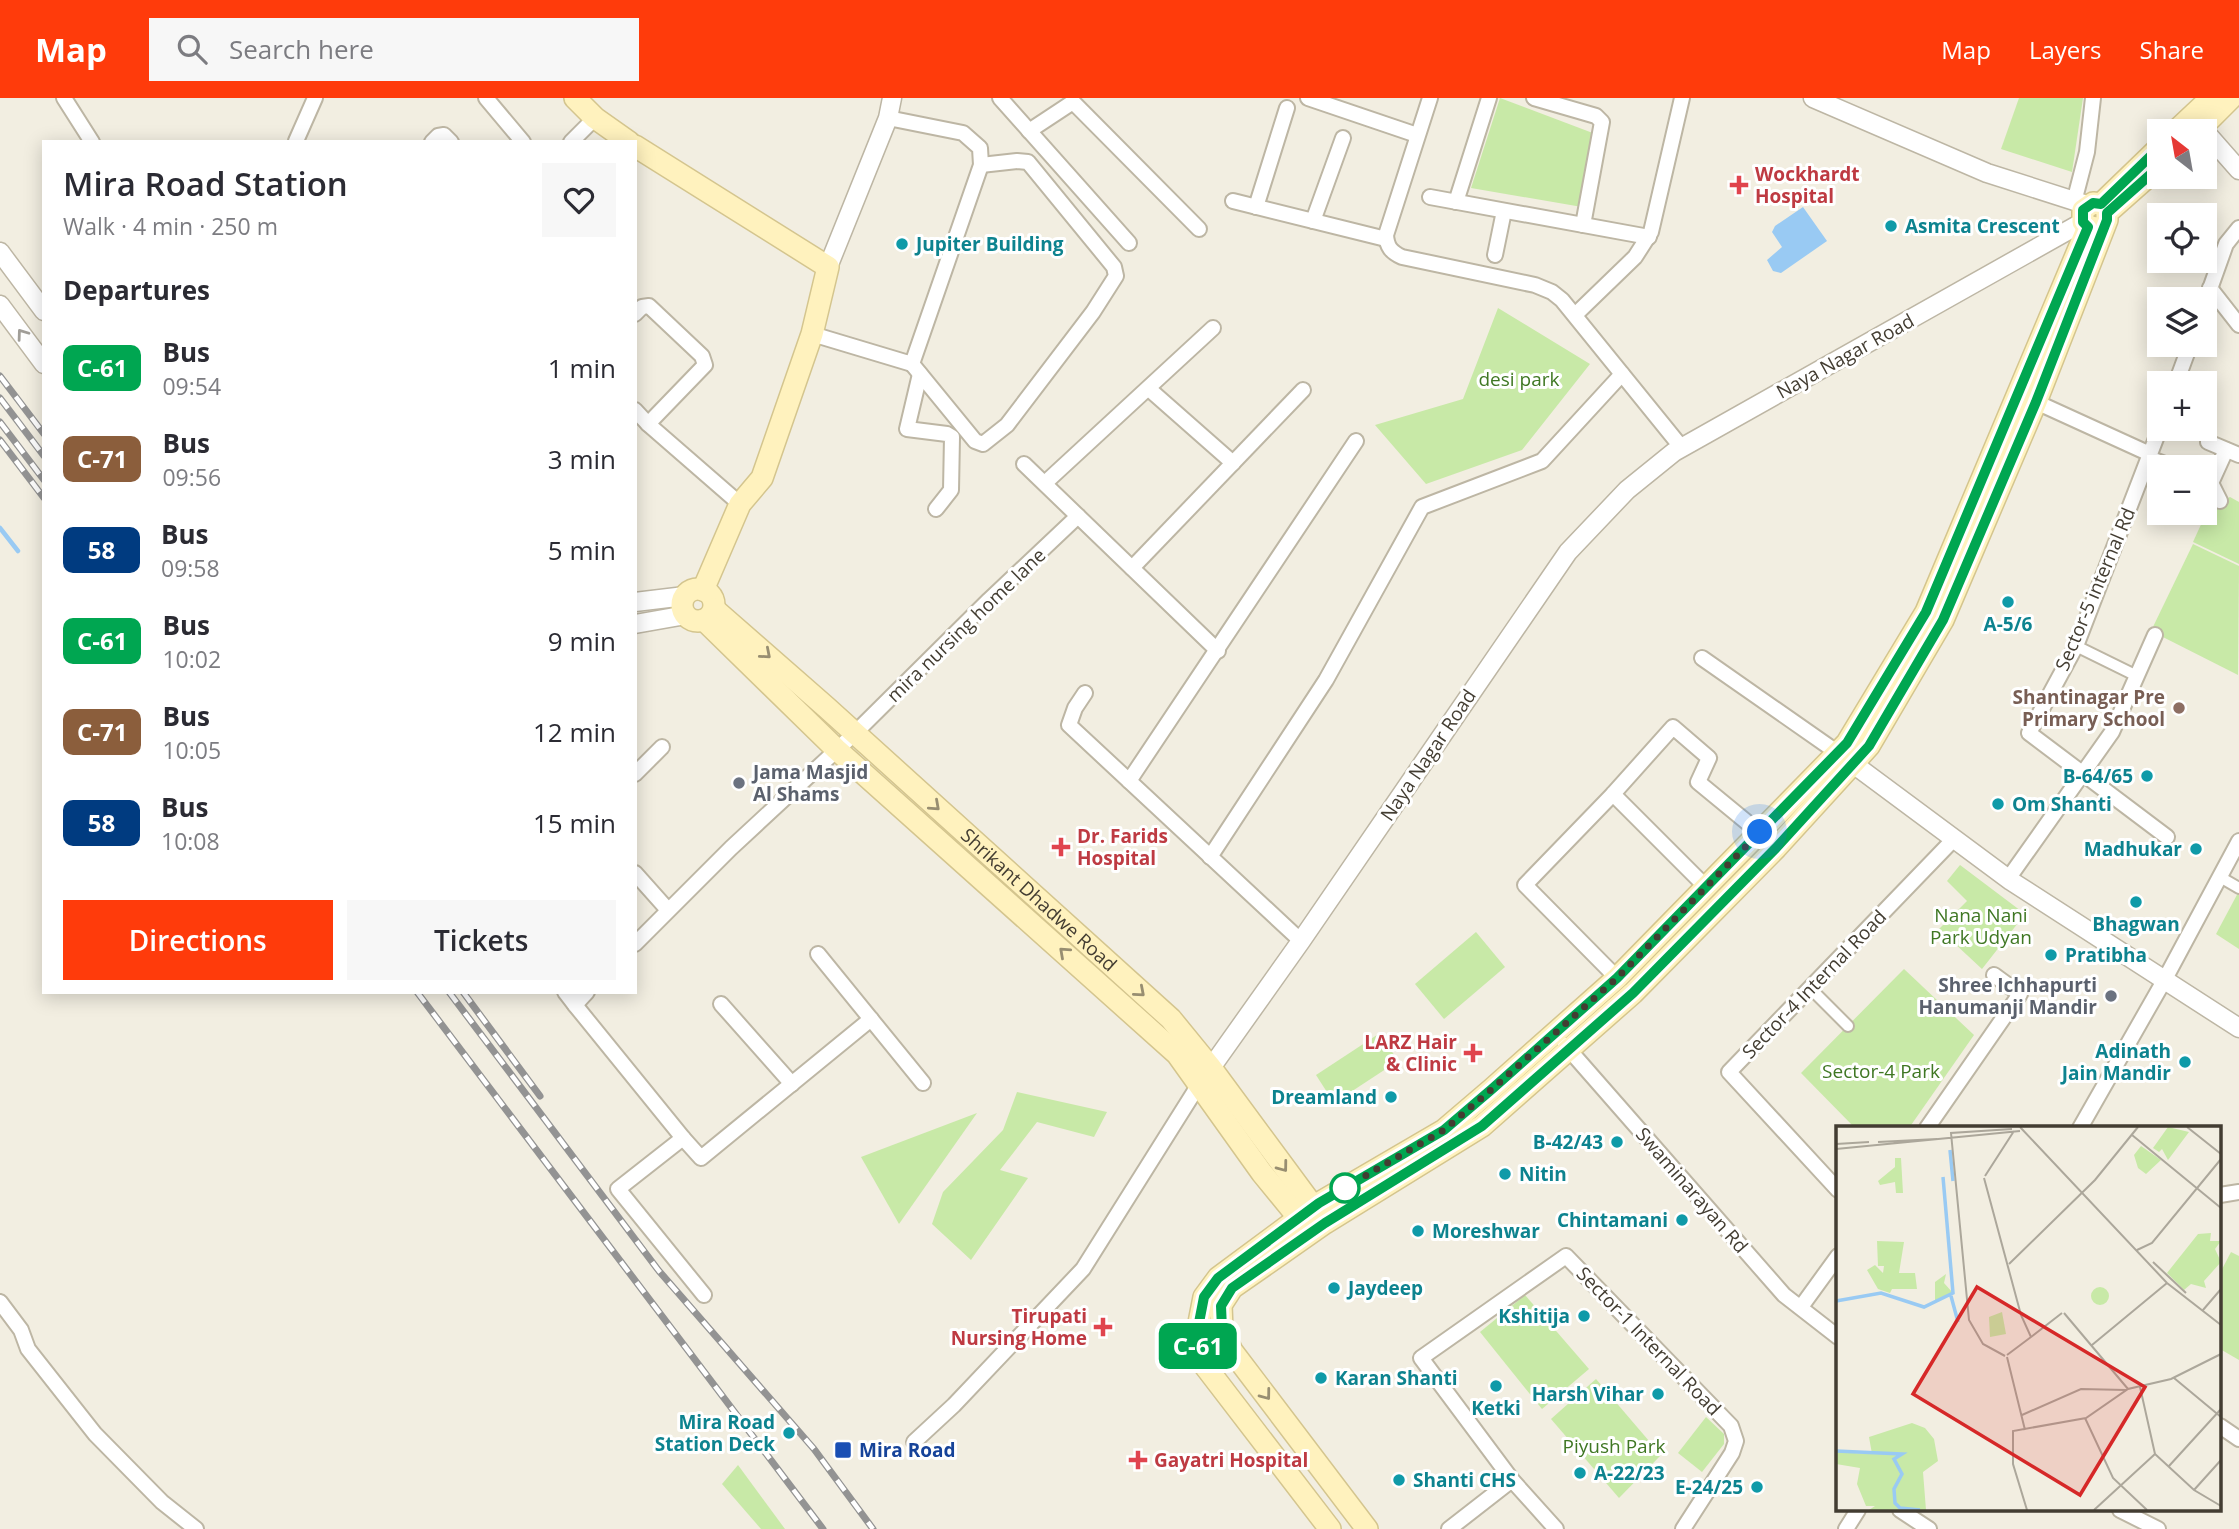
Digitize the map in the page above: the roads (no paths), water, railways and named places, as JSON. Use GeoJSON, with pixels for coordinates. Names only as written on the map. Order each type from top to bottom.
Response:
{"type":"FeatureCollection","features":[{"type":"Feature","properties":{"kind":"main road"},"geometry":{"type":"LineString","coordinates":[[575,98],[595,118],[626,140]]}},
{"type":"Feature","properties":{"kind":"main road"},"geometry":{"type":"LineString","coordinates":[[2200,119],[2211,98]]}},
{"type":"Feature","properties":{"kind":"main road"},"geometry":{"type":"LineString","coordinates":[[2205,119],[2231,98]]}},
{"type":"Feature","properties":{"kind":"main road"},"geometry":{"type":"LineString","coordinates":[[637,147],[828,267],[812,334],[762,478],[740,504],[698,606]]}},
{"type":"Feature","properties":{"kind":"main road"},"geometry":{"type":"LineString","coordinates":[[1367,1529],[1232,1351],[1222,1329],[1221,1306],[1232,1288],[1313,1217],[1482,1126],[1633,993],[1776,848],[1846,759],[1855,733],[1926,612],[2092,214],[2147,160]]}},
{"type":"Feature","properties":{"kind":"main road"},"geometry":{"type":"LineString","coordinates":[[1330,1529],[1205,1366],[1196,1338],[1204,1297],[1218,1278],[1444,1130],[1617,978],[1760,832],[1879,731],[1937,633],[2036,402],[2092,214],[2147,175]]}},
{"type":"Feature","properties":{"kind":"main road","name":"Shrikant Dhadwe Road"},"geometry":{"type":"LineString","coordinates":[[698,606],[854,734],[1171,1019],[1211,1068],[1313,1217]]}},
{"type":"Feature","properties":{"kind":"main road","name":"Shrikant Dhadwe Road"},"geometry":{"type":"LineString","coordinates":[[698,606],[836,750],[1177,1054],[1198,1086],[1313,1217]]}},
{"type":"Feature","properties":{"kind":"street"},"geometry":{"type":"LineString","coordinates":[[64,98],[91,140]]}},
{"type":"Feature","properties":{"kind":"street"},"geometry":{"type":"LineString","coordinates":[[297,140],[315,98]]}},
{"type":"Feature","properties":{"kind":"street"},"geometry":{"type":"LineString","coordinates":[[486,98],[521,140]]}},
{"type":"Feature","properties":{"kind":"street"},"geometry":{"type":"LineString","coordinates":[[828,267],[888,118],[892,98]]}},
{"type":"Feature","properties":{"kind":"street"},"geometry":{"type":"LineString","coordinates":[[1000,98],[1129,243]]}},
{"type":"Feature","properties":{"kind":"street"},"geometry":{"type":"LineString","coordinates":[[1308,98],[1417,135]]}},
{"type":"Feature","properties":{"kind":"street"},"geometry":{"type":"LineString","coordinates":[[1430,98],[1387,239],[1392,253],[1535,285],[1552,292],[1575,314],[1682,448]]}},
{"type":"Feature","properties":{"kind":"street"},"geometry":{"type":"LineString","coordinates":[[1456,202],[1489,98]]}},
{"type":"Feature","properties":{"kind":"street"},"geometry":{"type":"LineString","coordinates":[[1575,314],[1634,257],[1648,237],[1682,98]]}},
{"type":"Feature","properties":{"kind":"street"},"geometry":{"type":"LineString","coordinates":[[1813,98],[1987,173],[2092,214],[2087,152],[2096,100]]}},
{"type":"Feature","properties":{"kind":"street"},"geometry":{"type":"LineString","coordinates":[[1543,99],[1595,116],[1602,122],[1583,225]]}},
{"type":"Feature","properties":{"kind":"street"},"geometry":{"type":"LineString","coordinates":[[1029,131],[1073,102],[1199,229]]}},
{"type":"Feature","properties":{"kind":"street"},"geometry":{"type":"LineString","coordinates":[[1255,206],[1287,108]]}},
{"type":"Feature","properties":{"kind":"street"},"geometry":{"type":"LineString","coordinates":[[573,140],[595,118]]}},
{"type":"Feature","properties":{"kind":"street"},"geometry":{"type":"LineString","coordinates":[[888,118],[962,133],[979,148],[981,165],[916,369],[907,429],[952,437],[951,490],[936,509]]}},
{"type":"Feature","properties":{"kind":"street"},"geometry":{"type":"LineString","coordinates":[[434,140],[444,135],[449,140]]}},
{"type":"Feature","properties":{"kind":"street"},"geometry":{"type":"LineString","coordinates":[[1313,221],[1343,138]]}},
{"type":"Feature","properties":{"kind":"street"},"geometry":{"type":"LineString","coordinates":[[2217,146],[2239,170]]}},
{"type":"Feature","properties":{"kind":"street"},"geometry":{"type":"LineString","coordinates":[[812,334],[916,369],[975,441],[983,444],[1007,425],[1093,312],[1116,276],[1114,267],[1028,162],[981,165]]}},
{"type":"Feature","properties":{"kind":"street"},"geometry":{"type":"LineString","coordinates":[[1430,197],[1648,237]]}},
{"type":"Feature","properties":{"kind":"street"},"geometry":{"type":"LineString","coordinates":[[1233,201],[1387,239]]}},
{"type":"Feature","properties":{"kind":"street"},"geometry":{"type":"LineString","coordinates":[[1495,256],[1504,211]]}},
{"type":"Feature","properties":{"kind":"street","name":"Naya Nagar Road"},"geometry":{"type":"LineString","coordinates":[[914,1442],[972,1387],[1083,1269],[1198,1086],[1568,552],[1627,490],[1682,448],[2092,214]]}},
{"type":"Feature","properties":{"kind":"street"},"geometry":{"type":"LineString","coordinates":[[2211,287],[2226,244],[2239,228]]}},
{"type":"Feature","properties":{"kind":"street"},"geometry":{"type":"LineString","coordinates":[[0,252],[42,308]]}},
{"type":"Feature","properties":{"kind":"street"},"geometry":{"type":"LineString","coordinates":[[0,304],[42,361]]}},
{"type":"Feature","properties":{"kind":"street"},"geometry":{"type":"LineString","coordinates":[[2217,304],[2239,325]]}},
{"type":"Feature","properties":{"kind":"street"},"geometry":{"type":"LineString","coordinates":[[637,312],[642,307],[649,306],[702,356],[705,365],[648,424]]}},
{"type":"Feature","properties":{"kind":"street"},"geometry":{"type":"LineString","coordinates":[[1045,483],[1213,328]]}},
{"type":"Feature","properties":{"kind":"street"},"geometry":{"type":"LineString","coordinates":[[1210,857],[1326,680],[1422,507],[1542,461],[1622,374]]}},
{"type":"Feature","properties":{"kind":"street"},"geometry":{"type":"LineString","coordinates":[[1149,389],[1233,463]]}},
{"type":"Feature","properties":{"kind":"street"},"geometry":{"type":"LineString","coordinates":[[1132,568],[1303,390]]}},
{"type":"Feature","properties":{"kind":"street"},"geometry":{"type":"LineString","coordinates":[[2036,402],[2148,455]]}},
{"type":"Feature","properties":{"kind":"street"},"geometry":{"type":"LineString","coordinates":[[637,412],[740,504]]}},
{"type":"Feature","properties":{"kind":"street"},"geometry":{"type":"LineString","coordinates":[[1129,782],[1356,442]]}},
{"type":"Feature","properties":{"kind":"street"},"geometry":{"type":"LineString","coordinates":[[2208,442],[2233,452],[2217,471]]}},
{"type":"Feature","properties":{"kind":"street"},"geometry":{"type":"LineString","coordinates":[[1024,464],[1218,651]]}},
{"type":"Feature","properties":{"kind":"street","name":"Sector-5 internal Rd"},"geometry":{"type":"LineString","coordinates":[[2147,464],[2076,646],[2029,733],[2167,836]]}},
{"type":"Feature","properties":{"kind":"street"},"geometry":{"type":"LineString","coordinates":[[2217,496],[2220,501]]}},
{"type":"Feature","properties":{"kind":"street","name":"mira nursing home lane"},"geometry":{"type":"LineString","coordinates":[[637,942],[1078,516]]}},
{"type":"Feature","properties":{"kind":"street"},"geometry":{"type":"LineString","coordinates":[[637,602],[698,606]]}},
{"type":"Feature","properties":{"kind":"street"},"geometry":{"type":"LineString","coordinates":[[637,623],[698,606]]}},
{"type":"Feature","properties":{"kind":"street"},"geometry":{"type":"LineString","coordinates":[[2008,878],[2112,732],[2155,635]]}},
{"type":"Feature","properties":{"kind":"street"},"geometry":{"type":"LineString","coordinates":[[2076,646],[2137,676]]}},
{"type":"Feature","properties":{"kind":"street"},"geometry":{"type":"LineString","coordinates":[[1702,658],[2008,878],[2239,1028]]}},
{"type":"Feature","properties":{"kind":"street"},"geometry":{"type":"LineString","coordinates":[[1085,693],[1075,708],[1069,725],[1301,941]]}},
{"type":"Feature","properties":{"kind":"street"},"geometry":{"type":"LineString","coordinates":[[1617,978],[1525,885],[1673,727],[1709,758],[1698,782],[1760,832]]}},
{"type":"Feature","properties":{"kind":"street"},"geometry":{"type":"LineString","coordinates":[[637,772],[662,747]]}},
{"type":"Feature","properties":{"kind":"street"},"geometry":{"type":"LineString","coordinates":[[1613,794],[1707,888]]}},
{"type":"Feature","properties":{"kind":"street","name":"Sector-4 Internal Road"},"geometry":{"type":"LineString","coordinates":[[1836,1188],[1729,1072],[1953,840]]}},
{"type":"Feature","properties":{"kind":"street"},"geometry":{"type":"LineString","coordinates":[[2081,1126],[2165,979],[2239,841]]}},
{"type":"Feature","properties":{"kind":"street"},"geometry":{"type":"LineString","coordinates":[[637,875],[668,910]]}},
{"type":"Feature","properties":{"kind":"street"},"geometry":{"type":"LineString","coordinates":[[2220,877],[2239,888]]}},
{"type":"Feature","properties":{"kind":"street"},"geometry":{"type":"LineString","coordinates":[[818,954],[923,1083]]}},
{"type":"Feature","properties":{"kind":"street"},"geometry":{"type":"LineString","coordinates":[[1928,1126],[2020,994],[1994,975]]}},
{"type":"Feature","properties":{"kind":"street"},"geometry":{"type":"LineString","coordinates":[[1810,988],[1848,1026]]}},
{"type":"Feature","properties":{"kind":"street"},"geometry":{"type":"LineString","coordinates":[[567,994],[701,1158],[871,1019]]}},
{"type":"Feature","properties":{"kind":"street"},"geometry":{"type":"LineString","coordinates":[[575,1005],[585,994]]}},
{"type":"Feature","properties":{"kind":"street"},"geometry":{"type":"LineString","coordinates":[[721,1004],[792,1084]]}},
{"type":"Feature","properties":{"kind":"street","name":"Swaminarayan Rd"},"geometry":{"type":"LineString","coordinates":[[1555,1033],[1765,1274],[1784,1294],[1836,1335]]}},
{"type":"Feature","properties":{"kind":"street"},"geometry":{"type":"LineString","coordinates":[[683,1138],[618,1189],[704,1295]]}},
{"type":"Feature","properties":{"kind":"street","name":"Sector-1 Internal Road"},"geometry":{"type":"LineString","coordinates":[[1556,1529],[1512,1480],[1421,1358],[1513,1299],[1566,1256],[1731,1426],[1736,1441],[1732,1454],[1683,1529]]}},
{"type":"Feature","properties":{"kind":"street"},"geometry":{"type":"LineString","coordinates":[[1801,1307],[1836,1259]]}},
{"type":"Feature","properties":{"kind":"street"},"geometry":{"type":"LineString","coordinates":[[0,1302],[21,1330],[28,1349],[95,1434],[162,1502],[196,1529]]}},
{"type":"Feature","properties":{"kind":"street"},"geometry":{"type":"LineString","coordinates":[[2222,1427],[2239,1439]]}},
{"type":"Feature","properties":{"kind":"street"},"geometry":{"type":"LineString","coordinates":[[1449,1529],[1512,1480]]}},
{"type":"Feature","properties":{"kind":"street"},"geometry":{"type":"LineString","coordinates":[[1846,1529],[1857,1512]]}},
{"type":"Feature","properties":{"kind":"street"},"geometry":{"type":"LineString","coordinates":[[1903,1512],[1929,1529]]}},
{"type":"Feature","properties":{"kind":"street"},"geometry":{"type":"LineString","coordinates":[[2124,1512],[2158,1529]]}},
{"type":"Feature","properties":{"kind":"water"},"geometry":{"type":"Polygon","coordinates":[[[1803,207],[1827,241],[1781,273],[1773,271],[1767,260],[1782,247],[1772,232],[1775,226],[1803,207]]]}},
{"type":"Feature","properties":{"kind":"waterway"},"geometry":{"type":"LineString","coordinates":[[0,528],[18,551]]}},
{"type":"Feature","properties":{"kind":"railway"},"geometry":{"type":"LineString","coordinates":[[0,376],[42,431]]}},
{"type":"Feature","properties":{"kind":"railway"},"geometry":{"type":"LineString","coordinates":[[0,398],[42,453]]}},
{"type":"Feature","properties":{"kind":"railway"},"geometry":{"type":"LineString","coordinates":[[0,422],[42,477]]}},
{"type":"Feature","properties":{"kind":"railway"},"geometry":{"type":"LineString","coordinates":[[0,440],[42,495]]}},
{"type":"Feature","properties":{"kind":"railway"},"geometry":{"type":"LineString","coordinates":[[419,994],[823,1529]]}},
{"type":"Feature","properties":{"kind":"railway"},"geometry":{"type":"LineString","coordinates":[[451,994],[659,1271],[814,1449],[873,1529]]}},
{"type":"Feature","properties":{"kind":"railway"},"geometry":{"type":"LineString","coordinates":[[464,994],[540,1096]]}},
{"type":"Feature","properties":{"kind":"place","name":"Wockhardt Hospital"},"geometry":{"type":"Point","coordinates":[1739,185]}},
{"type":"Feature","properties":{"kind":"place","name":"Asmita Crescent"},"geometry":{"type":"Point","coordinates":[1891,226]}},
{"type":"Feature","properties":{"kind":"place","name":"Jupiter Building"},"geometry":{"type":"Point","coordinates":[902,244]}},
{"type":"Feature","properties":{"kind":"place","name":"A-5/6"},"geometry":{"type":"Point","coordinates":[2008,602]}},
{"type":"Feature","properties":{"kind":"place","name":"Shantinagar Pre Primary School"},"geometry":{"type":"Point","coordinates":[2179,708]}},
{"type":"Feature","properties":{"kind":"place","name":"B-64/65"},"geometry":{"type":"Point","coordinates":[2147,776]}},
{"type":"Feature","properties":{"kind":"place","name":"Jama Masjid Al Shams"},"geometry":{"type":"Point","coordinates":[739,783]}},
{"type":"Feature","properties":{"kind":"place","name":"Om Shanti"},"geometry":{"type":"Point","coordinates":[1998,804]}},
{"type":"Feature","properties":{"kind":"place","name":"Dr. Farids Hospital"},"geometry":{"type":"Point","coordinates":[1061,847]}},
{"type":"Feature","properties":{"kind":"place","name":"Madhukar"},"geometry":{"type":"Point","coordinates":[2196,849]}},
{"type":"Feature","properties":{"kind":"place","name":"Bhagwan"},"geometry":{"type":"Point","coordinates":[2136,902]}},
{"type":"Feature","properties":{"kind":"place","name":"Pratibha"},"geometry":{"type":"Point","coordinates":[2051,955]}},
{"type":"Feature","properties":{"kind":"place","name":"Shree Ichhapurti Hanumanji Mandir"},"geometry":{"type":"Point","coordinates":[2111,996]}},
{"type":"Feature","properties":{"kind":"place","name":"LARZ Hair & Clinic"},"geometry":{"type":"Point","coordinates":[1473,1053]}},
{"type":"Feature","properties":{"kind":"place","name":"Adinath Jain Mandir"},"geometry":{"type":"Point","coordinates":[2185,1062]}},
{"type":"Feature","properties":{"kind":"place","name":"Dreamland"},"geometry":{"type":"Point","coordinates":[1391,1097]}},
{"type":"Feature","properties":{"kind":"place","name":"B-42/43"},"geometry":{"type":"Point","coordinates":[1617,1142]}},
{"type":"Feature","properties":{"kind":"place","name":"Nitin"},"geometry":{"type":"Point","coordinates":[1505,1174]}},
{"type":"Feature","properties":{"kind":"place","name":"Chintamani"},"geometry":{"type":"Point","coordinates":[1682,1220]}},
{"type":"Feature","properties":{"kind":"place","name":"Moreshwar"},"geometry":{"type":"Point","coordinates":[1418,1231]}},
{"type":"Feature","properties":{"kind":"place","name":"Jaydeep"},"geometry":{"type":"Point","coordinates":[1334,1288]}},
{"type":"Feature","properties":{"kind":"place","name":"Kshitija"},"geometry":{"type":"Point","coordinates":[1584,1316]}},
{"type":"Feature","properties":{"kind":"place","name":"Tirupati Nursing Home"},"geometry":{"type":"Point","coordinates":[1103,1327]}},
{"type":"Feature","properties":{"kind":"place","name":"Karan Shanti"},"geometry":{"type":"Point","coordinates":[1321,1378]}},
{"type":"Feature","properties":{"kind":"place","name":"Ketki"},"geometry":{"type":"Point","coordinates":[1496,1386]}},
{"type":"Feature","properties":{"kind":"place","name":"Harsh Vihar"},"geometry":{"type":"Point","coordinates":[1658,1394]}},
{"type":"Feature","properties":{"kind":"place","name":"Mira Road Station Deck"},"geometry":{"type":"Point","coordinates":[789,1433]}},
{"type":"Feature","properties":{"kind":"place","name":"Mira Road"},"geometry":{"type":"Point","coordinates":[843,1450]}},
{"type":"Feature","properties":{"kind":"place","name":"Gayatri Hospital"},"geometry":{"type":"Point","coordinates":[1138,1460]}},
{"type":"Feature","properties":{"kind":"place","name":"A-22/23"},"geometry":{"type":"Point","coordinates":[1580,1473]}},
{"type":"Feature","properties":{"kind":"place","name":"Shanti CHS"},"geometry":{"type":"Point","coordinates":[1399,1480]}},
{"type":"Feature","properties":{"kind":"place","name":"E-24/25"},"geometry":{"type":"Point","coordinates":[1757,1487]}},
{"type":"Feature","properties":{"kind":"park label","name":"desi park"},"geometry":{"type":"Point","coordinates":[1519,379]}},
{"type":"Feature","properties":{"kind":"park label","name":"Nana Nani Park Udyan"},"geometry":{"type":"Point","coordinates":[1981,926]}},
{"type":"Feature","properties":{"kind":"park label","name":"Sector-4 Park"},"geometry":{"type":"Point","coordinates":[1881,1071]}},
{"type":"Feature","properties":{"kind":"park label","name":"Piyush Park"},"geometry":{"type":"Point","coordinates":[1614,1446]}}]}
